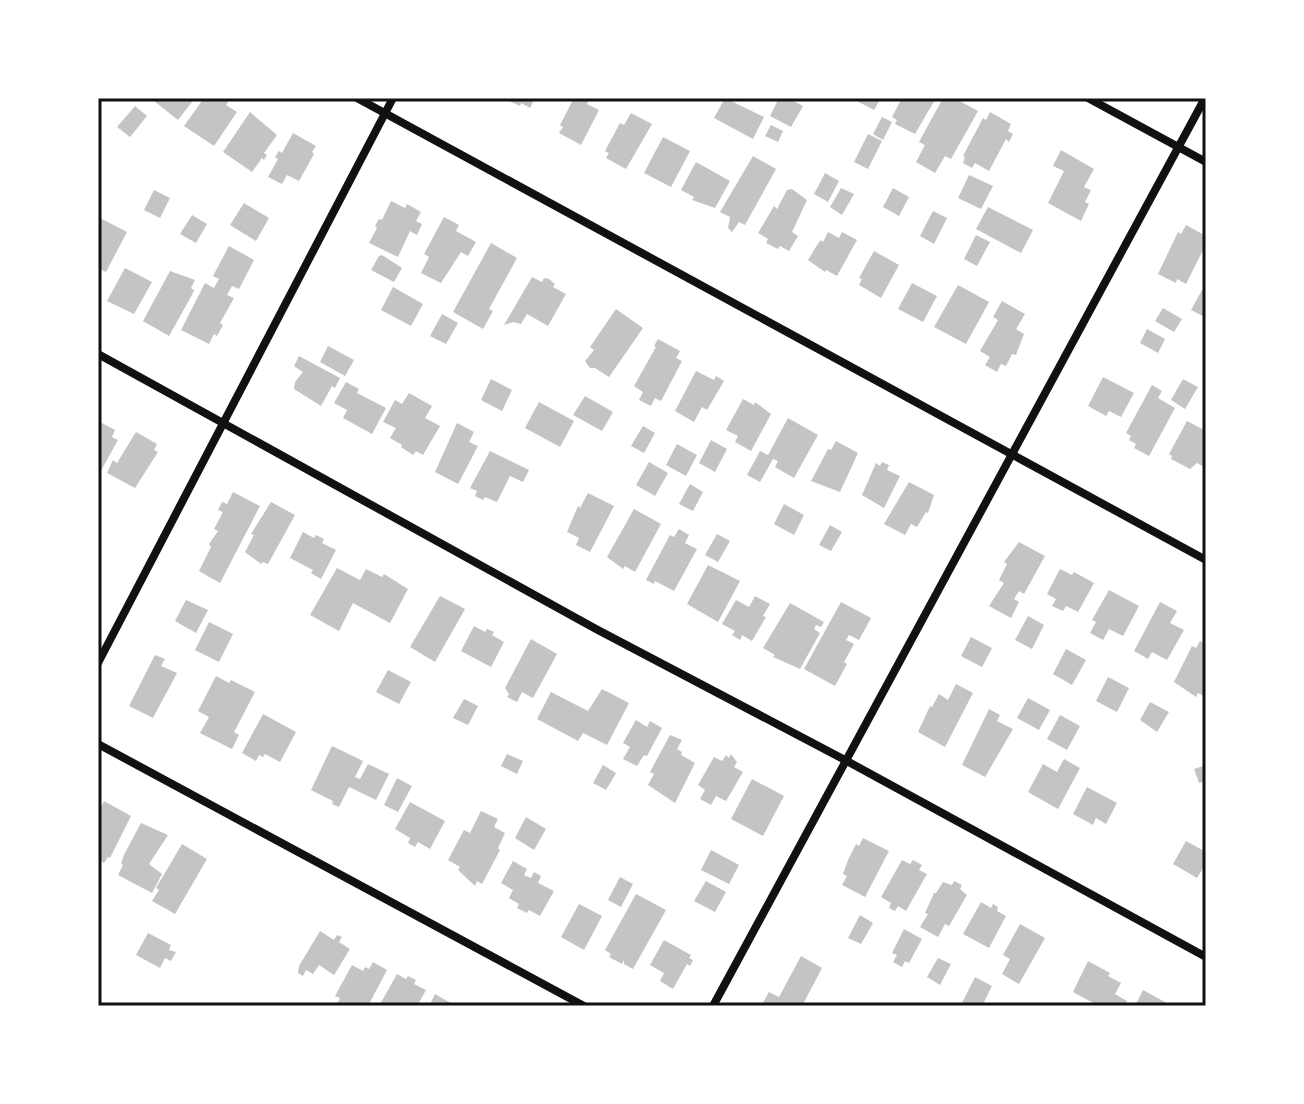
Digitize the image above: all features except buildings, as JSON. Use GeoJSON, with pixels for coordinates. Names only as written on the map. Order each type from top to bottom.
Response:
{"type":"FeatureCollection","features":[{"type":"Feature","properties":{"kind":"street"},"geometry":{"type":"LineString","coordinates":[[357,98],[1206,560]]}},
{"type":"Feature","properties":{"kind":"street"},"geometry":{"type":"LineString","coordinates":[[98,663],[393,98]]}},
{"type":"Feature","properties":{"kind":"street"},"geometry":{"type":"LineString","coordinates":[[1088,98],[1206,162]]}},
{"type":"Feature","properties":{"kind":"street"},"geometry":{"type":"LineString","coordinates":[[713,1006],[1205,98]]}},
{"type":"Feature","properties":{"kind":"street"},"geometry":{"type":"LineString","coordinates":[[98,354],[596,629],[845,760],[1206,957]]}},
{"type":"Feature","properties":{"kind":"street"},"geometry":{"type":"LineString","coordinates":[[98,744],[584,1006]]}}]}
